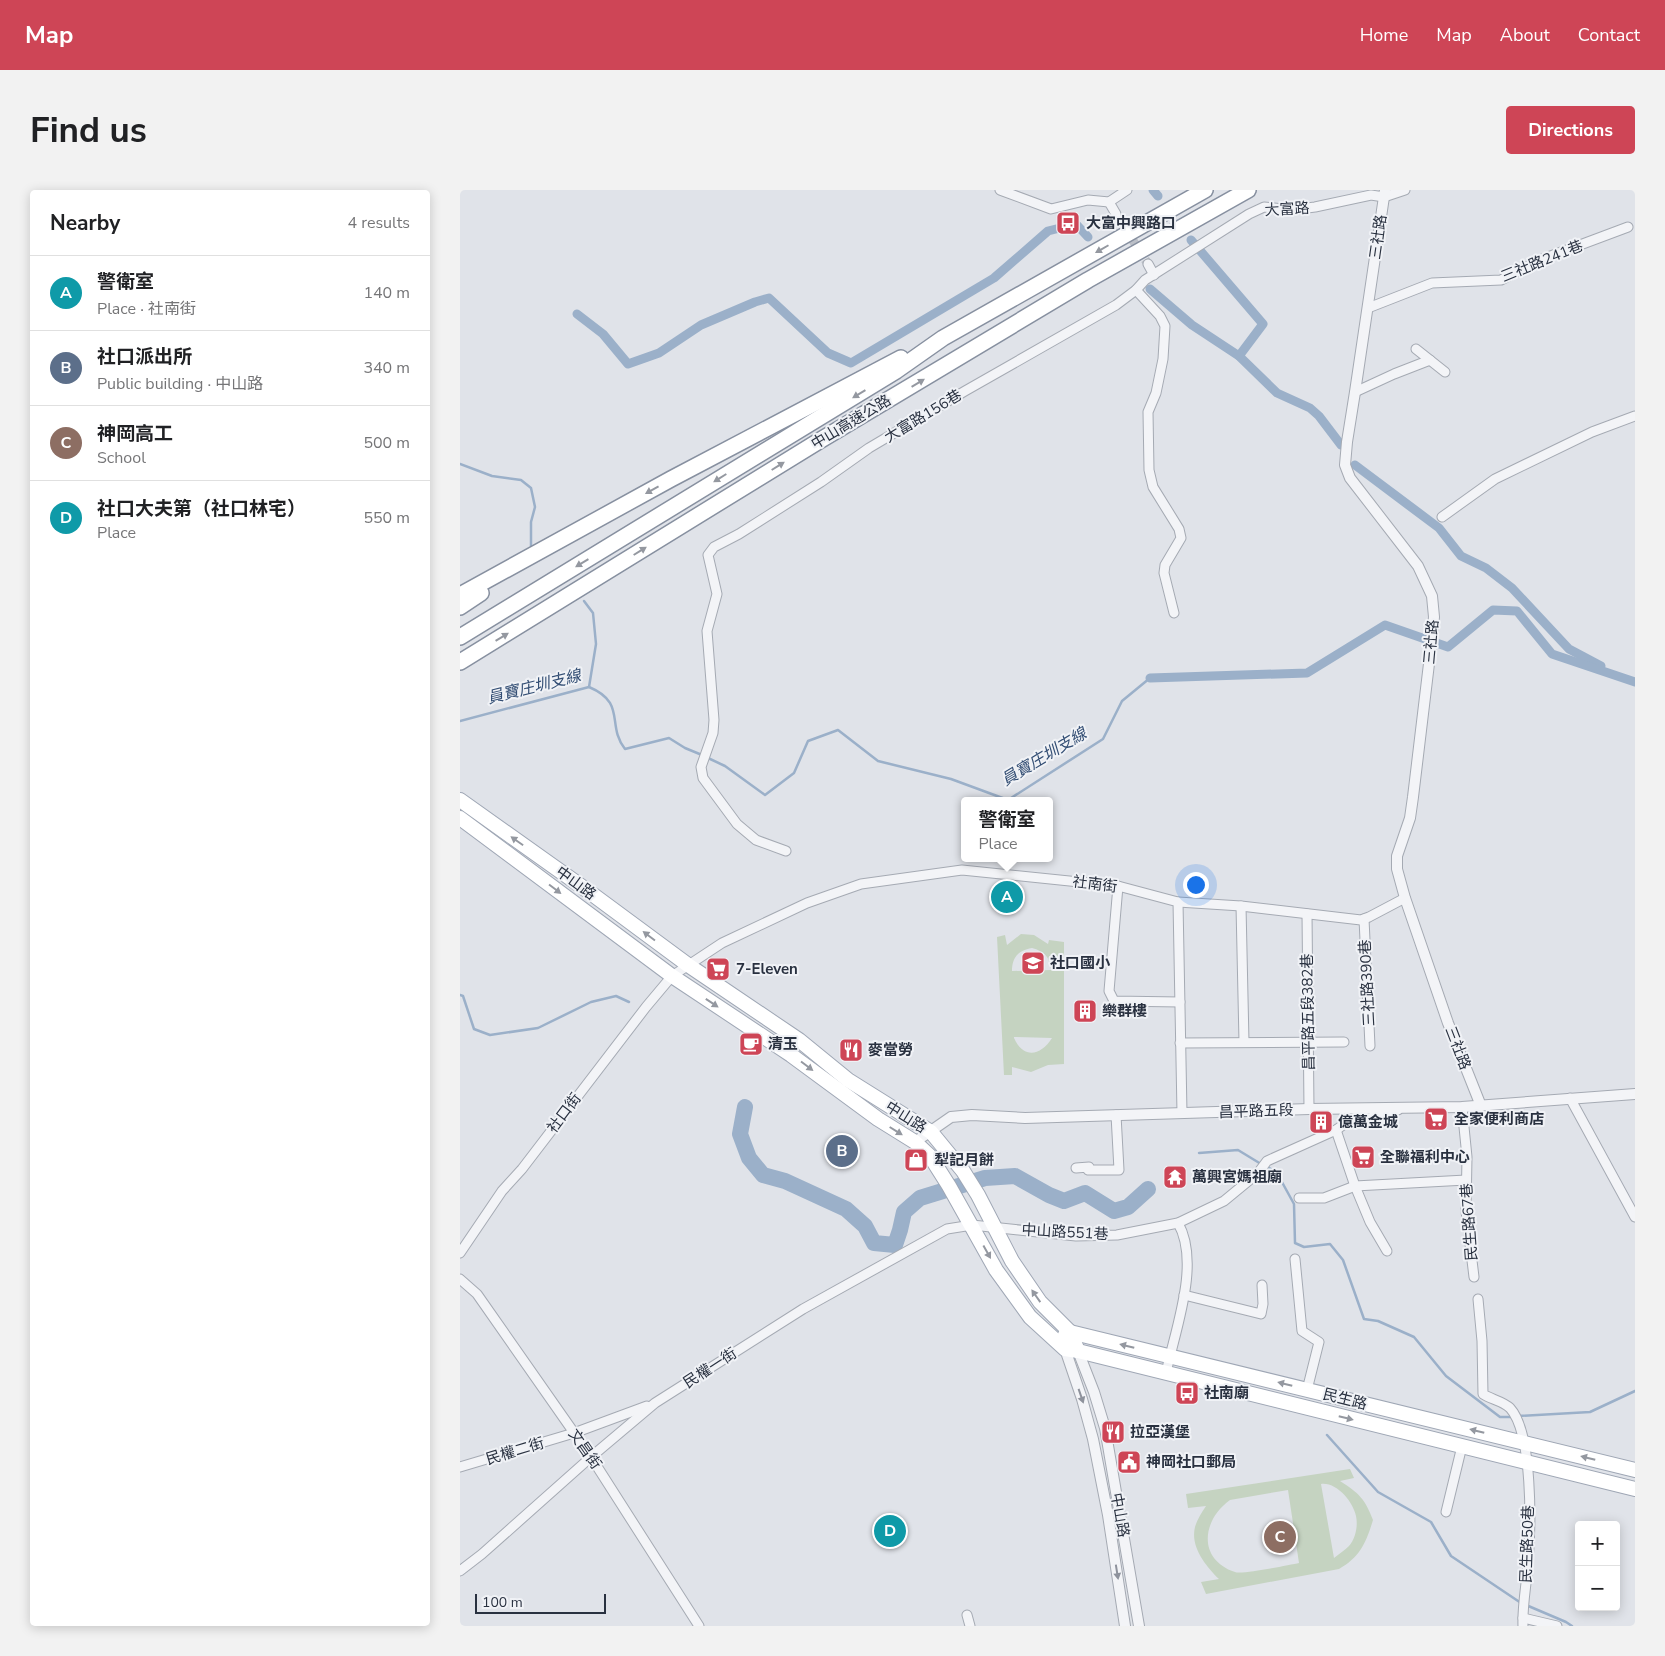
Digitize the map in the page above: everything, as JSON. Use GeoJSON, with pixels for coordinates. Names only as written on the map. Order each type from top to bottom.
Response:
{"type":"FeatureCollection","features":[{"type":"Feature","properties":{"kind":"highway","name":"中山高速公路"},"geometry":{"type":"LineString","coordinates":[[460,637],[896,371],[943,338],[1205,190]]}},
{"type":"Feature","properties":{"kind":"highway","name":"中山高速公路"},"geometry":{"type":"LineString","coordinates":[[460,662],[819,441],[1088,280],[1248,190]]}},
{"type":"Feature","properties":{"kind":"highway"},"geometry":{"type":"LineString","coordinates":[[460,595],[887,364],[943,338]]}},
{"type":"Feature","properties":{"kind":"highway"},"geometry":{"type":"LineString","coordinates":[[460,607],[546,549]]}},
{"type":"Feature","properties":{"kind":"main road","name":"中山路"},"geometry":{"type":"LineString","coordinates":[[460,800],[688,965],[799,1040],[848,1080],[930,1132],[953,1158],[970,1183],[1012,1261],[1040,1302],[1070,1332],[1067,1347],[1030,1317],[996,1270],[952,1190],[930,1156],[915,1142],[878,1119],[791,1055],[672,976],[460,818]]}},
{"type":"Feature","properties":{"kind":"main road"},"geometry":{"type":"LineString","coordinates":[[1067,1347],[1070,1332]]}},
{"type":"Feature","properties":{"kind":"main road","name":"民生路"},"geometry":{"type":"LineString","coordinates":[[1070,1332],[1635,1470]]}},
{"type":"Feature","properties":{"kind":"main road","name":"民生路"},"geometry":{"type":"LineString","coordinates":[[1067,1347],[1635,1490]]}},
{"type":"Feature","properties":{"kind":"street"},"geometry":{"type":"LineString","coordinates":[[1000,190],[1051,209],[1088,200],[1109,202],[1127,190]]}},
{"type":"Feature","properties":{"kind":"street","name":"大富路"},"geometry":{"type":"LineString","coordinates":[[1136,290],[1145,280],[1249,214],[1264,207],[1292,210],[1405,190]]}},
{"type":"Feature","properties":{"kind":"street","name":"三社路"},"geometry":{"type":"LineString","coordinates":[[1384,193],[1345,464],[1350,478],[1418,566],[1432,596],[1434,616],[1413,797],[1410,818],[1397,856],[1397,869],[1405,898],[1448,1023],[1481,1106]]}},
{"type":"Feature","properties":{"kind":"street"},"geometry":{"type":"LineString","coordinates":[[1109,202],[1116,214]]}},
{"type":"Feature","properties":{"kind":"street","name":"三社路241巷"},"geometry":{"type":"LineString","coordinates":[[1368,308],[1432,283],[1501,280],[1540,260],[1628,227]]}},
{"type":"Feature","properties":{"kind":"street"},"geometry":{"type":"LineString","coordinates":[[1148,264],[1154,275]]}},
{"type":"Feature","properties":{"kind":"street"},"geometry":{"type":"LineString","coordinates":[[1136,290],[1160,316],[1165,326],[1163,359],[1156,393],[1148,412],[1149,470],[1153,487],[1179,529],[1181,538],[1165,565],[1164,573],[1174,613]]}},
{"type":"Feature","properties":{"kind":"street","name":"大富路156巷"},"geometry":{"type":"LineString","coordinates":[[786,850],[756,840],[737,824],[703,778],[701,767],[713,733],[714,720],[707,631],[717,594],[708,556],[714,547],[739,534],[821,482],[869,448],[1116,305],[1136,290]]}},
{"type":"Feature","properties":{"kind":"street"},"geometry":{"type":"LineString","coordinates":[[1416,349],[1446,372]]}},
{"type":"Feature","properties":{"kind":"street"},"geometry":{"type":"LineString","coordinates":[[1355,392],[1430,360]]}},
{"type":"Feature","properties":{"kind":"street"},"geometry":{"type":"LineString","coordinates":[[1442,517],[1495,479],[1592,432],[1635,416]]}},
{"type":"Feature","properties":{"kind":"street","name":"社南街"},"geometry":{"type":"LineString","coordinates":[[672,976],[722,943],[807,903],[861,884],[962,870],[1118,886],[1178,902],[1241,906],[1364,919]]}},
{"type":"Feature","properties":{"kind":"street"},"geometry":{"type":"LineString","coordinates":[[1118,886],[1108,991],[1114,1001],[1180,1002]]}},
{"type":"Feature","properties":{"kind":"street"},"geometry":{"type":"LineString","coordinates":[[1364,919],[1405,898]]}},
{"type":"Feature","properties":{"kind":"street"},"geometry":{"type":"LineString","coordinates":[[1178,902],[1182,1113]]}},
{"type":"Feature","properties":{"kind":"street"},"geometry":{"type":"LineString","coordinates":[[1241,906],[1244,1042]]}},
{"type":"Feature","properties":{"kind":"street","name":"昌平路五段382巷"},"geometry":{"type":"LineString","coordinates":[[1307,914],[1309,1109]]}},
{"type":"Feature","properties":{"kind":"street","name":"三社路390巷"},"geometry":{"type":"LineString","coordinates":[[1364,919],[1370,1046]]}},
{"type":"Feature","properties":{"kind":"street","name":"社口街"},"geometry":{"type":"LineString","coordinates":[[460,1254],[502,1191],[531,1158],[646,1007],[672,976]]}},
{"type":"Feature","properties":{"kind":"street"},"geometry":{"type":"LineString","coordinates":[[1180,1043],[1344,1042]]}},
{"type":"Feature","properties":{"kind":"street","name":"昌平路五段"},"geometry":{"type":"LineString","coordinates":[[915,1142],[944,1121],[956,1116],[1025,1118],[1309,1109],[1462,1108],[1635,1094]]}},
{"type":"Feature","properties":{"kind":"street"},"geometry":{"type":"LineString","coordinates":[[1570,1098],[1635,1217]]}},
{"type":"Feature","properties":{"kind":"street","name":"民生路67巷"},"geometry":{"type":"LineString","coordinates":[[1462,1108],[1467,1156],[1466,1211],[1474,1277]]}},
{"type":"Feature","properties":{"kind":"street","name":"中山路551巷"},"geometry":{"type":"LineString","coordinates":[[995,1227],[1076,1236],[1108,1236],[1178,1223],[1224,1201],[1258,1173],[1267,1161],[1336,1130],[1343,1125],[1403,1109]]}},
{"type":"Feature","properties":{"kind":"street"},"geometry":{"type":"LineString","coordinates":[[1076,1168],[1089,1167],[1088,1170],[1119,1170],[1116,1115]]}},
{"type":"Feature","properties":{"kind":"street"},"geometry":{"type":"LineString","coordinates":[[1336,1130],[1355,1186],[1370,1222],[1387,1252]]}},
{"type":"Feature","properties":{"kind":"street"},"geometry":{"type":"LineString","coordinates":[[1299,1198],[1324,1198],[1355,1186],[1466,1180]]}},
{"type":"Feature","properties":{"kind":"street"},"geometry":{"type":"LineString","coordinates":[[1166,1373],[1184,1295],[1188,1257],[1183,1230],[1178,1223]]}},
{"type":"Feature","properties":{"kind":"street","name":"民權一街"},"geometry":{"type":"LineString","coordinates":[[460,1571],[655,1403],[803,1309],[947,1229],[972,1225],[995,1227]]}},
{"type":"Feature","properties":{"kind":"street"},"geometry":{"type":"LineString","coordinates":[[1295,1259],[1302,1331],[1319,1342],[1307,1390]]}},
{"type":"Feature","properties":{"kind":"street","name":"文昌街"},"geometry":{"type":"LineString","coordinates":[[460,1279],[477,1294],[591,1457],[699,1626]]}},
{"type":"Feature","properties":{"kind":"street"},"geometry":{"type":"LineString","coordinates":[[1184,1295],[1261,1314],[1263,1304],[1262,1285]]}},
{"type":"Feature","properties":{"kind":"street"},"geometry":{"type":"LineString","coordinates":[[1478,1299],[1482,1341],[1482,1394],[1509,1407],[1517,1421],[1524,1443]]}},
{"type":"Feature","properties":{"kind":"street","name":"中山路"},"geometry":{"type":"LineString","coordinates":[[1067,1347],[1094,1439],[1125,1626]]}},
{"type":"Feature","properties":{"kind":"street","name":"中山路"},"geometry":{"type":"LineString","coordinates":[[1067,1347],[1094,1392],[1105,1428],[1139,1626]]}},
{"type":"Feature","properties":{"kind":"street","name":"民權二街"},"geometry":{"type":"LineString","coordinates":[[460,1467],[574,1433],[655,1403]]}},
{"type":"Feature","properties":{"kind":"street","name":"民生路50巷"},"geometry":{"type":"LineString","coordinates":[[1523,1622],[1529,1560],[1530,1495],[1528,1462],[1524,1443]]}},
{"type":"Feature","properties":{"kind":"street"},"geometry":{"type":"LineString","coordinates":[[1446,1512],[1462,1446]]}},
{"type":"Feature","properties":{"kind":"street"},"geometry":{"type":"LineString","coordinates":[[967,1615],[970,1626]]}},
{"type":"Feature","properties":{"kind":"street"},"geometry":{"type":"LineString","coordinates":[[1523,1622],[1556,1626]]}},
{"type":"Feature","properties":{"kind":"green space"},"geometry":{"type":"Polygon","coordinates":[[[1021,934],[1034,935],[1048,944],[1049,940],[1064,942],[1064,1064],[1048,1065],[1031,1072],[1012,1067],[1012,1075],[1004,1075],[997,937],[1005,935],[1007,945],[1021,934]],[[1032,948],[1023,950],[1017,955],[1013,962],[1012,971],[1051,970],[1046,955],[1032,948]],[[1014,1037],[1022,1049],[1032,1053],[1043,1049],[1052,1038],[1014,1037]]]}},
{"type":"Feature","properties":{"kind":"green space"},"geometry":{"type":"Polygon","coordinates":[[[1350,1469],[1354,1478],[1340,1481],[1361,1497],[1373,1520],[1361,1549],[1352,1560],[1339,1569],[1206,1594],[1201,1582],[1219,1579],[1200,1556],[1195,1542],[1195,1527],[1206,1506],[1188,1508],[1186,1494],[1350,1469]],[[1321,1484],[1334,1558],[1349,1546],[1353,1539],[1357,1527],[1356,1516],[1352,1505],[1343,1494],[1333,1486],[1321,1484]],[[1288,1490],[1230,1500],[1221,1508],[1209,1528],[1209,1549],[1214,1558],[1223,1566],[1239,1573],[1299,1563],[1288,1490]]]}},
{"type":"Feature","properties":{"kind":"waterway"},"geometry":{"type":"LineString","coordinates":[[1153,190],[1158,196]]}},
{"type":"Feature","properties":{"kind":"waterway"},"geometry":{"type":"LineString","coordinates":[[577,314],[603,334],[628,364],[659,353],[701,325],[769,298],[828,353],[851,363],[994,278],[1048,231],[1076,224],[1088,237]]}},
{"type":"Feature","properties":{"kind":"waterway"},"geometry":{"type":"LineString","coordinates":[[1191,240],[1263,324],[1239,356]]}},
{"type":"Feature","properties":{"kind":"waterway"},"geometry":{"type":"LineString","coordinates":[[1150,289],[1192,325],[1239,356],[1277,393],[1310,408],[1319,416],[1341,445]]}},
{"type":"Feature","properties":{"kind":"waterway"},"geometry":{"type":"LineString","coordinates":[[460,464],[492,476],[521,480],[531,488],[535,507],[531,522],[531,546]]}},
{"type":"Feature","properties":{"kind":"waterway"},"geometry":{"type":"LineString","coordinates":[[1355,465],[1439,528],[1461,556],[1486,568],[1512,588],[1569,649],[1601,666]]}},
{"type":"Feature","properties":{"kind":"waterway"},"geometry":{"type":"LineString","coordinates":[[584,601],[593,613],[596,644],[589,687]]}},
{"type":"Feature","properties":{"kind":"waterway","name":"員寶庄圳支線"},"geometry":{"type":"LineString","coordinates":[[1150,678],[1307,673],[1385,625],[1448,647],[1493,610],[1517,611],[1552,654],[1635,682]]}},
{"type":"Feature","properties":{"kind":"waterway","name":"員寶庄圳支線"},"geometry":{"type":"LineString","coordinates":[[1013,797],[1103,739],[1122,701],[1150,678]]}},
{"type":"Feature","properties":{"kind":"waterway","name":"員寶庄圳支線"},"geometry":{"type":"LineString","coordinates":[[460,721],[589,687],[601,693],[608,700],[612,707],[620,740],[625,749],[669,738],[685,748],[702,755]]}},
{"type":"Feature","properties":{"kind":"waterway","name":"員寶庄圳支線"},"geometry":{"type":"LineString","coordinates":[[708,758],[725,766],[765,795],[794,773],[808,741],[838,730],[878,761],[951,779],[1000,797]]}},
{"type":"Feature","properties":{"kind":"waterway"},"geometry":{"type":"LineString","coordinates":[[460,995],[463,996],[474,1029],[490,1035],[538,1028],[591,1002],[616,996],[629,1002]]}},
{"type":"Feature","properties":{"kind":"waterway"},"geometry":{"type":"LineString","coordinates":[[745,1107],[740,1134],[749,1158],[763,1175],[785,1181],[846,1209],[865,1226],[874,1243],[895,1245],[904,1212],[920,1198],[985,1178],[1015,1176],[1064,1201],[1085,1193],[1114,1211],[1128,1207],[1148,1189]]}},
{"type":"Feature","properties":{"kind":"waterway"},"geometry":{"type":"LineString","coordinates":[[1199,1153],[1238,1150],[1261,1164]]}},
{"type":"Feature","properties":{"kind":"waterway"},"geometry":{"type":"LineString","coordinates":[[1266,1166],[1277,1173],[1294,1204],[1295,1243],[1304,1247],[1330,1244],[1343,1260],[1364,1319],[1378,1321],[1414,1337],[1446,1376],[1500,1417],[1513,1417]]}},
{"type":"Feature","properties":{"kind":"waterway"},"geometry":{"type":"LineString","coordinates":[[1518,1416],[1590,1412],[1635,1391]]}},
{"type":"Feature","properties":{"kind":"waterway"},"geometry":{"type":"LineString","coordinates":[[1327,1435],[1378,1492],[1431,1522],[1451,1556],[1521,1603]]}},
{"type":"Feature","properties":{"kind":"waterway"},"geometry":{"type":"LineString","coordinates":[[1526,1605],[1572,1626]]}},
{"type":"Feature","properties":{"kind":"tunnel"},"geometry":{"type":"LineString","coordinates":[[1116,214],[1148,264]]}},
{"type":"Feature","properties":{"kind":"place","name":"大富中興路口"},"geometry":{"type":"Point","coordinates":[1068,223]}},
{"type":"Feature","properties":{"kind":"place","name":"警衛室"},"geometry":{"type":"Point","coordinates":[1007,897]}},
{"type":"Feature","properties":{"kind":"place","name":"社口國小"},"geometry":{"type":"Point","coordinates":[1033,963]}},
{"type":"Feature","properties":{"kind":"place","name":"7-Eleven"},"geometry":{"type":"Point","coordinates":[718,969]}},
{"type":"Feature","properties":{"kind":"place","name":"樂群樓"},"geometry":{"type":"Point","coordinates":[1085,1011]}},
{"type":"Feature","properties":{"kind":"place","name":"清玉"},"geometry":{"type":"Point","coordinates":[751,1044]}},
{"type":"Feature","properties":{"kind":"place","name":"麥當勞"},"geometry":{"type":"Point","coordinates":[851,1050]}},
{"type":"Feature","properties":{"kind":"place","name":"全家便利商店"},"geometry":{"type":"Point","coordinates":[1436,1119]}},
{"type":"Feature","properties":{"kind":"place","name":"億萬金城"},"geometry":{"type":"Point","coordinates":[1321,1122]}},
{"type":"Feature","properties":{"kind":"place","name":"社口派出所"},"geometry":{"type":"Point","coordinates":[842,1151]}},
{"type":"Feature","properties":{"kind":"place","name":"全聯福利中心"},"geometry":{"type":"Point","coordinates":[1363,1157]}},
{"type":"Feature","properties":{"kind":"place","name":"犁記月餅"},"geometry":{"type":"Point","coordinates":[916,1160]}},
{"type":"Feature","properties":{"kind":"place","name":"萬興宮媽祖廟"},"geometry":{"type":"Point","coordinates":[1175,1177]}},
{"type":"Feature","properties":{"kind":"place","name":"社南廟"},"geometry":{"type":"Point","coordinates":[1187,1393]}},
{"type":"Feature","properties":{"kind":"place","name":"拉亞漢堡"},"geometry":{"type":"Point","coordinates":[1113,1432]}},
{"type":"Feature","properties":{"kind":"place","name":"神岡社口郵局"},"geometry":{"type":"Point","coordinates":[1129,1462]}},
{"type":"Feature","properties":{"kind":"place","name":"社口大夫第（社口林宅）"},"geometry":{"type":"Point","coordinates":[890,1531]}},
{"type":"Feature","properties":{"kind":"place","name":"神岡高工"},"geometry":{"type":"Point","coordinates":[1280,1537]}}]}
